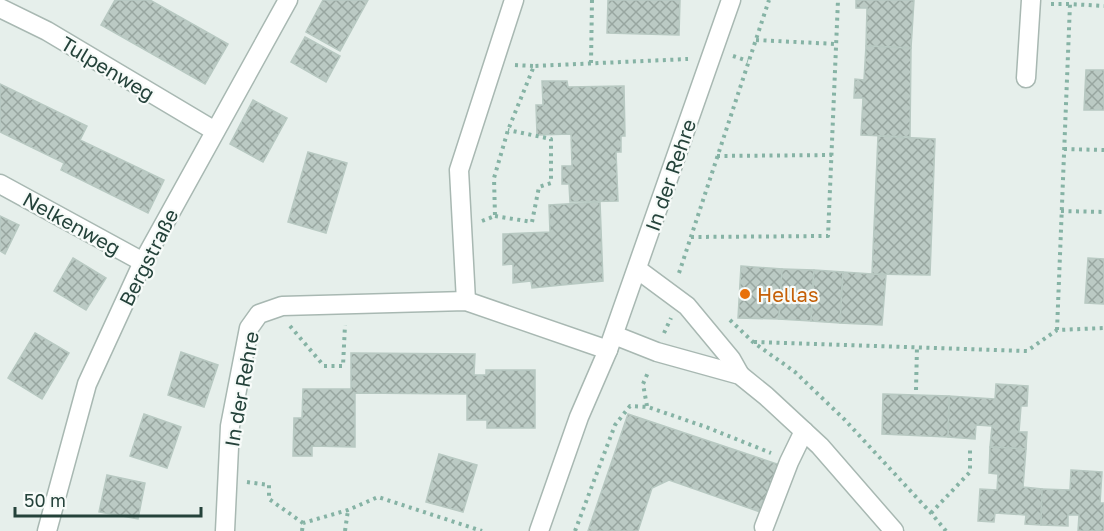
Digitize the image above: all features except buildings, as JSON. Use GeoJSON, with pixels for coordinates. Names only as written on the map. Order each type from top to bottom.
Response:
{"type":"FeatureCollection","features":[{"type":"Feature","properties":{"kind":"street"},"geometry":{"type":"LineString","coordinates":[[466,301],[459,170],[514,0]]}},
{"type":"Feature","properties":{"kind":"street","name":"In der Rehre"},"geometry":{"type":"LineString","coordinates":[[539,531],[579,417],[611,342],[731,0]]}},
{"type":"Feature","properties":{"kind":"street"},"geometry":{"type":"LineString","coordinates":[[1026,78],[1030,0]]}},
{"type":"Feature","properties":{"kind":"street","name":"Bergstraße"},"geometry":{"type":"LineString","coordinates":[[47,531],[87,384],[143,262],[285,1]]}},
{"type":"Feature","properties":{"kind":"street","name":"Tulpenweg"},"geometry":{"type":"LineString","coordinates":[[0,8],[47,31],[215,131]]}},
{"type":"Feature","properties":{"kind":"street","name":"Nelkenweg"},"geometry":{"type":"LineString","coordinates":[[0,184],[143,262]]}},
{"type":"Feature","properties":{"kind":"street"},"geometry":{"type":"LineString","coordinates":[[637,269],[687,306],[731,359],[740,375],[820,446],[894,531]]}},
{"type":"Feature","properties":{"kind":"street","name":"In der Rehre"},"geometry":{"type":"LineString","coordinates":[[225,531],[230,426],[249,328],[259,314],[282,306],[466,301],[611,342]]}},
{"type":"Feature","properties":{"kind":"street"},"geometry":{"type":"LineString","coordinates":[[611,342],[740,375]]}},
{"type":"Feature","properties":{"kind":"street"},"geometry":{"type":"LineString","coordinates":[[764,527],[789,462],[804,431]]}},
{"type":"Feature","properties":{"kind":"path"},"geometry":{"type":"LineString","coordinates":[[591,63],[592,0]]}},
{"type":"Feature","properties":{"kind":"path"},"geometry":{"type":"LineString","coordinates":[[769,0],[691,237],[828,236],[838,0]]}},
{"type":"Feature","properties":{"kind":"path"},"geometry":{"type":"LineString","coordinates":[[1057,330],[1070,4],[1104,6]]}},
{"type":"Feature","properties":{"kind":"path"},"geometry":{"type":"LineString","coordinates":[[756,40],[836,44]]}},
{"type":"Feature","properties":{"kind":"path"},"geometry":{"type":"LineString","coordinates":[[495,216],[494,178],[508,130],[534,66],[690,59],[695,45],[713,50]]}},
{"type":"Feature","properties":{"kind":"path"},"geometry":{"type":"LineString","coordinates":[[480,222],[495,216],[532,222],[539,187],[551,183],[551,139],[508,130]]}},
{"type":"Feature","properties":{"kind":"path"},"geometry":{"type":"LineString","coordinates":[[1064,148],[1104,150]]}},
{"type":"Feature","properties":{"kind":"path"},"geometry":{"type":"LineString","coordinates":[[717,156],[832,156]]}},
{"type":"Feature","properties":{"kind":"path"},"geometry":{"type":"LineString","coordinates":[[1062,211],[1104,212]]}},
{"type":"Feature","properties":{"kind":"path"},"geometry":{"type":"LineString","coordinates":[[282,306],[287,322],[324,366],[343,366],[345,304]]}},
{"type":"Feature","properties":{"kind":"path"},"geometry":{"type":"LineString","coordinates":[[946,531],[844,419],[795,372],[753,342],[1027,351],[1057,330],[1104,328]]}},
{"type":"Feature","properties":{"kind":"path"},"geometry":{"type":"LineString","coordinates":[[916,390],[917,347]]}},
{"type":"Feature","properties":{"kind":"path"},"geometry":{"type":"LineString","coordinates":[[575,531],[615,425],[630,406],[648,407],[706,427],[766,450],[789,462]]}},
{"type":"Feature","properties":{"kind":"path"},"geometry":{"type":"LineString","coordinates":[[931,513],[970,472],[970,447]]}},
{"type":"Feature","properties":{"kind":"path"},"geometry":{"type":"LineString","coordinates":[[228,479],[269,485],[269,498],[303,524]]}},
{"type":"Feature","properties":{"kind":"path"},"geometry":{"type":"LineString","coordinates":[[303,524],[348,510],[378,497],[482,531]]}},
{"type":"Feature","properties":{"kind":"path"},"geometry":{"type":"LineString","coordinates":[[345,531],[348,510]]}},
{"type":"Feature","properties":{"kind":"path"},"geometry":{"type":"LineString","coordinates":[[302,531],[303,524]]}},
{"type":"Feature","properties":{"kind":"place","name":"Hellas"},"geometry":{"type":"Point","coordinates":[745,294]}}]}
